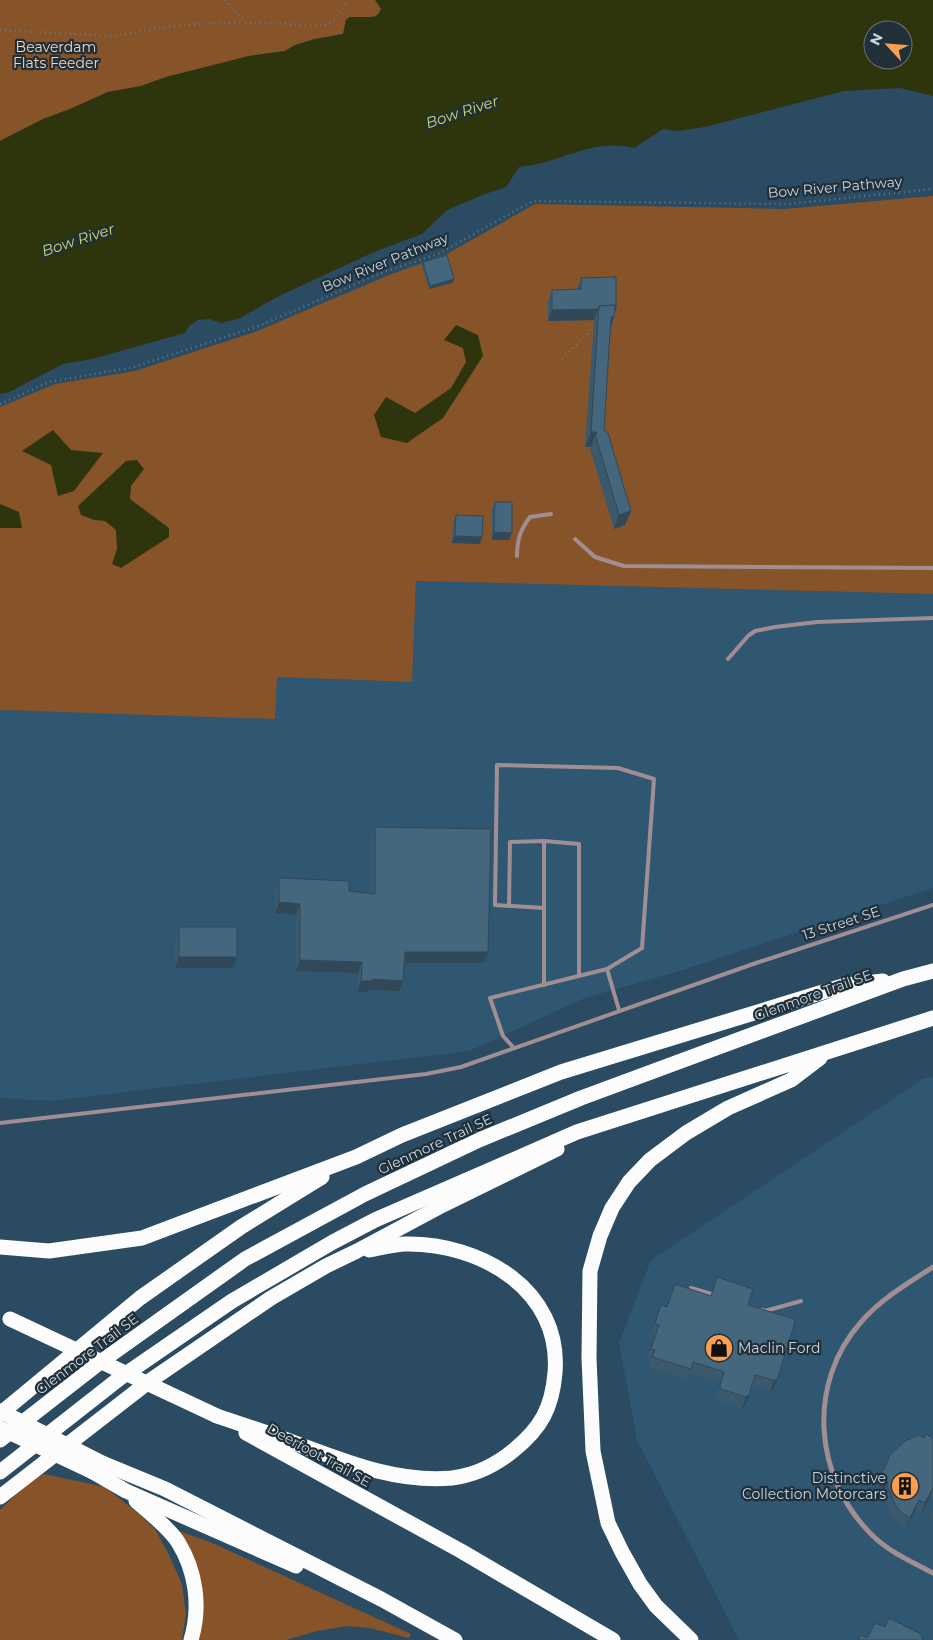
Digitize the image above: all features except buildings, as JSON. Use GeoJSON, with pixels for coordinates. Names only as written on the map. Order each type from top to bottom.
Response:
{"type":"FeatureCollection","features":[{"type":"Feature","properties":{"kind":"highway","name":"Glenmore Trail SE"},"geometry":{"type":"LineString","coordinates":[[0,1440],[99,1364],[245,1259],[365,1194],[479,1140],[572,1102],[903,979],[933,971]]}},
{"type":"Feature","properties":{"kind":"highway"},"geometry":{"type":"LineString","coordinates":[[0,1247],[49,1251],[142,1238],[356,1157],[402,1135],[561,1072],[846,985],[903,979]]}},
{"type":"Feature","properties":{"kind":"highway"},"geometry":{"type":"LineString","coordinates":[[0,1472],[120,1378],[232,1301],[333,1242],[375,1220],[577,1132],[933,1018]]}},
{"type":"Feature","properties":{"kind":"highway"},"geometry":{"type":"LineString","coordinates":[[691,1640],[656,1606],[640,1584],[608,1523],[593,1451],[591,1416],[589,1306],[590,1271],[595,1249],[604,1223],[612,1208],[629,1182],[650,1160],[686,1133],[728,1108],[792,1080],[827,1052]]}},
{"type":"Feature","properties":{"kind":"highway"},"geometry":{"type":"LineString","coordinates":[[0,1497],[151,1380],[271,1298],[326,1266],[443,1205],[553,1152],[577,1132]]}},
{"type":"Feature","properties":{"kind":"highway"},"geometry":{"type":"LineString","coordinates":[[191,1640],[195,1627],[196,1593],[192,1576],[177,1541],[126,1491],[97,1468],[0,1413],[140,1298],[241,1227],[356,1157]]}},
{"type":"Feature","properties":{"kind":"highway"},"geometry":{"type":"LineString","coordinates":[[217,1416],[389,1475],[424,1478],[452,1478],[473,1474],[499,1461],[534,1432],[546,1412],[553,1390],[555,1352],[548,1324],[540,1307],[524,1288],[490,1263],[450,1249],[405,1244],[357,1251]]}},
{"type":"Feature","properties":{"kind":"highway","name":"Deerfoot Trail SE"},"geometry":{"type":"LineString","coordinates":[[5,1317],[217,1416],[461,1551],[613,1640]]}},
{"type":"Feature","properties":{"kind":"highway"},"geometry":{"type":"LineString","coordinates":[[0,1428],[97,1468],[164,1488],[381,1599],[454,1640]]}},
{"type":"Feature","properties":{"kind":"highway"},"geometry":{"type":"LineString","coordinates":[[126,1491],[417,1619]]}},
{"type":"Feature","properties":{"kind":"street"},"geometry":{"type":"LineString","coordinates":[[933,1267],[881,1302],[861,1321],[848,1338],[831,1375],[823,1421],[831,1470],[844,1498],[858,1519],[873,1536],[889,1549],[933,1573]]}},
{"type":"Feature","properties":{"kind":"lane"},"geometry":{"type":"LineString","coordinates":[[517,556],[517,544],[522,527],[530,518],[552,514]]}},
{"type":"Feature","properties":{"kind":"lane"},"geometry":{"type":"LineString","coordinates":[[576,539],[595,557],[624,566],[933,568]]}},
{"type":"Feature","properties":{"kind":"lane"},"geometry":{"type":"LineString","coordinates":[[728,658],[748,636],[756,631],[775,627],[816,622],[933,618]]}},
{"type":"Feature","properties":{"kind":"lane"},"geometry":{"type":"LineString","coordinates":[[513,1047],[503,1036],[490,998],[607,970],[642,948],[654,779],[618,768],[497,765],[495,905],[544,908]]}},
{"type":"Feature","properties":{"kind":"lane"},"geometry":{"type":"LineString","coordinates":[[544,841],[544,985]]}},
{"type":"Feature","properties":{"kind":"lane"},"geometry":{"type":"LineString","coordinates":[[509,906],[510,842],[544,841],[579,844],[579,976]]}},
{"type":"Feature","properties":{"kind":"lane","name":"13 Street SE"},"geometry":{"type":"LineString","coordinates":[[0,1123],[426,1074],[461,1067],[619,1010],[933,905]]}},
{"type":"Feature","properties":{"kind":"lane"},"geometry":{"type":"LineString","coordinates":[[607,970],[619,1010]]}},
{"type":"Feature","properties":{"kind":"lane"},"geometry":{"type":"LineString","coordinates":[[691,1288],[719,1297]]}},
{"type":"Feature","properties":{"kind":"lane"},"geometry":{"type":"LineString","coordinates":[[756,1308],[765,1311],[801,1301]]}},
{"type":"Feature","properties":{"kind":"path"},"geometry":{"type":"LineString","coordinates":[[225,0],[244,22]]}},
{"type":"Feature","properties":{"kind":"path"},"geometry":{"type":"LineString","coordinates":[[0,30],[114,36],[178,25],[244,22],[318,26],[335,20],[345,7],[347,0]]}},
{"type":"Feature","properties":{"kind":"path","name":"Bow River Pathway"},"geometry":{"type":"LineString","coordinates":[[0,404],[49,382],[134,367],[259,326],[381,273],[438,254],[533,201],[787,204],[933,189]]}},
{"type":"Feature","properties":{"kind":"path"},"geometry":{"type":"LineString","coordinates":[[562,359],[587,335],[593,326]]}},
{"type":"Feature","properties":{"kind":"shaded area"},"geometry":{"type":"Polygon","coordinates":[[[416,581],[933,594],[933,888],[683,970],[585,998],[469,1051],[50,1101],[0,1098],[0,710],[275,718],[277,677],[412,682],[416,581]]]}},
{"type":"Feature","properties":{"kind":"shaded area"},"geometry":{"type":"Polygon","coordinates":[[[933,1077],[933,1640],[739,1640],[637,1440],[619,1343],[651,1260],[923,1079],[933,1077]]]}},
{"type":"Feature","properties":{"kind":"green space","name":"Beaverdam Flats Feeder"},"geometry":{"type":"Polygon","coordinates":[[[0,0],[392,0],[382,11],[374,16],[350,17],[346,20],[343,34],[315,39],[295,45],[285,51],[249,56],[166,77],[141,86],[108,92],[43,119],[0,141],[0,0]]]}},
{"type":"Feature","properties":{"kind":"green space"},"geometry":{"type":"Polygon","coordinates":[[[933,196],[933,594],[416,581],[412,682],[277,677],[275,719],[0,710],[0,407],[55,384],[135,371],[255,332],[389,275],[447,254],[535,204],[784,209],[933,196]]]}},
{"type":"Feature","properties":{"kind":"green space"},"geometry":{"type":"Polygon","coordinates":[[[44,1474],[105,1487],[155,1529],[182,1584],[186,1614],[182,1640],[0,1640],[0,1510],[30,1481],[44,1474]]]}},
{"type":"Feature","properties":{"kind":"green space"},"geometry":{"type":"Polygon","coordinates":[[[179,1531],[210,1542],[411,1634],[409,1638],[370,1628],[348,1626],[317,1631],[286,1640],[199,1640],[179,1531]]]}},
{"type":"Feature","properties":{"kind":"water","name":"Bow River"},"geometry":{"type":"Polygon","coordinates":[[[375,0],[933,0],[933,96],[900,88],[844,91],[705,127],[677,131],[663,129],[634,148],[622,146],[600,147],[546,162],[519,167],[506,187],[447,210],[422,234],[374,252],[279,296],[238,319],[221,323],[209,319],[198,320],[189,326],[185,333],[92,359],[63,364],[7,393],[0,394],[0,141],[43,119],[108,92],[141,86],[166,77],[249,56],[285,51],[295,45],[315,39],[343,34],[346,20],[350,17],[374,17],[378,15],[381,9],[375,0]]]}},
{"type":"Feature","properties":{"kind":"water"},"geometry":{"type":"Polygon","coordinates":[[[456,325],[478,335],[483,356],[443,418],[407,443],[381,437],[374,415],[386,397],[415,413],[451,388],[466,362],[463,348],[444,340],[456,325]]]}},
{"type":"Feature","properties":{"kind":"water"},"geometry":{"type":"Polygon","coordinates":[[[53,430],[71,450],[103,453],[74,491],[58,496],[51,465],[22,451],[53,430]]]}},
{"type":"Feature","properties":{"kind":"water"},"geometry":{"type":"Polygon","coordinates":[[[137,460],[144,469],[131,486],[130,499],[169,528],[169,537],[121,568],[112,564],[117,549],[116,530],[105,521],[94,520],[81,515],[78,506],[126,461],[137,460]]]}},
{"type":"Feature","properties":{"kind":"water"},"geometry":{"type":"Polygon","coordinates":[[[0,504],[19,512],[22,528],[0,528],[0,504]]]}},
{"type":"Feature","properties":{"kind":"place","name":"Maclin Ford"},"geometry":{"type":"Point","coordinates":[719,1348]}},
{"type":"Feature","properties":{"kind":"place","name":"Distinctive Collection Motorcars"},"geometry":{"type":"Point","coordinates":[905,1486]}}]}
